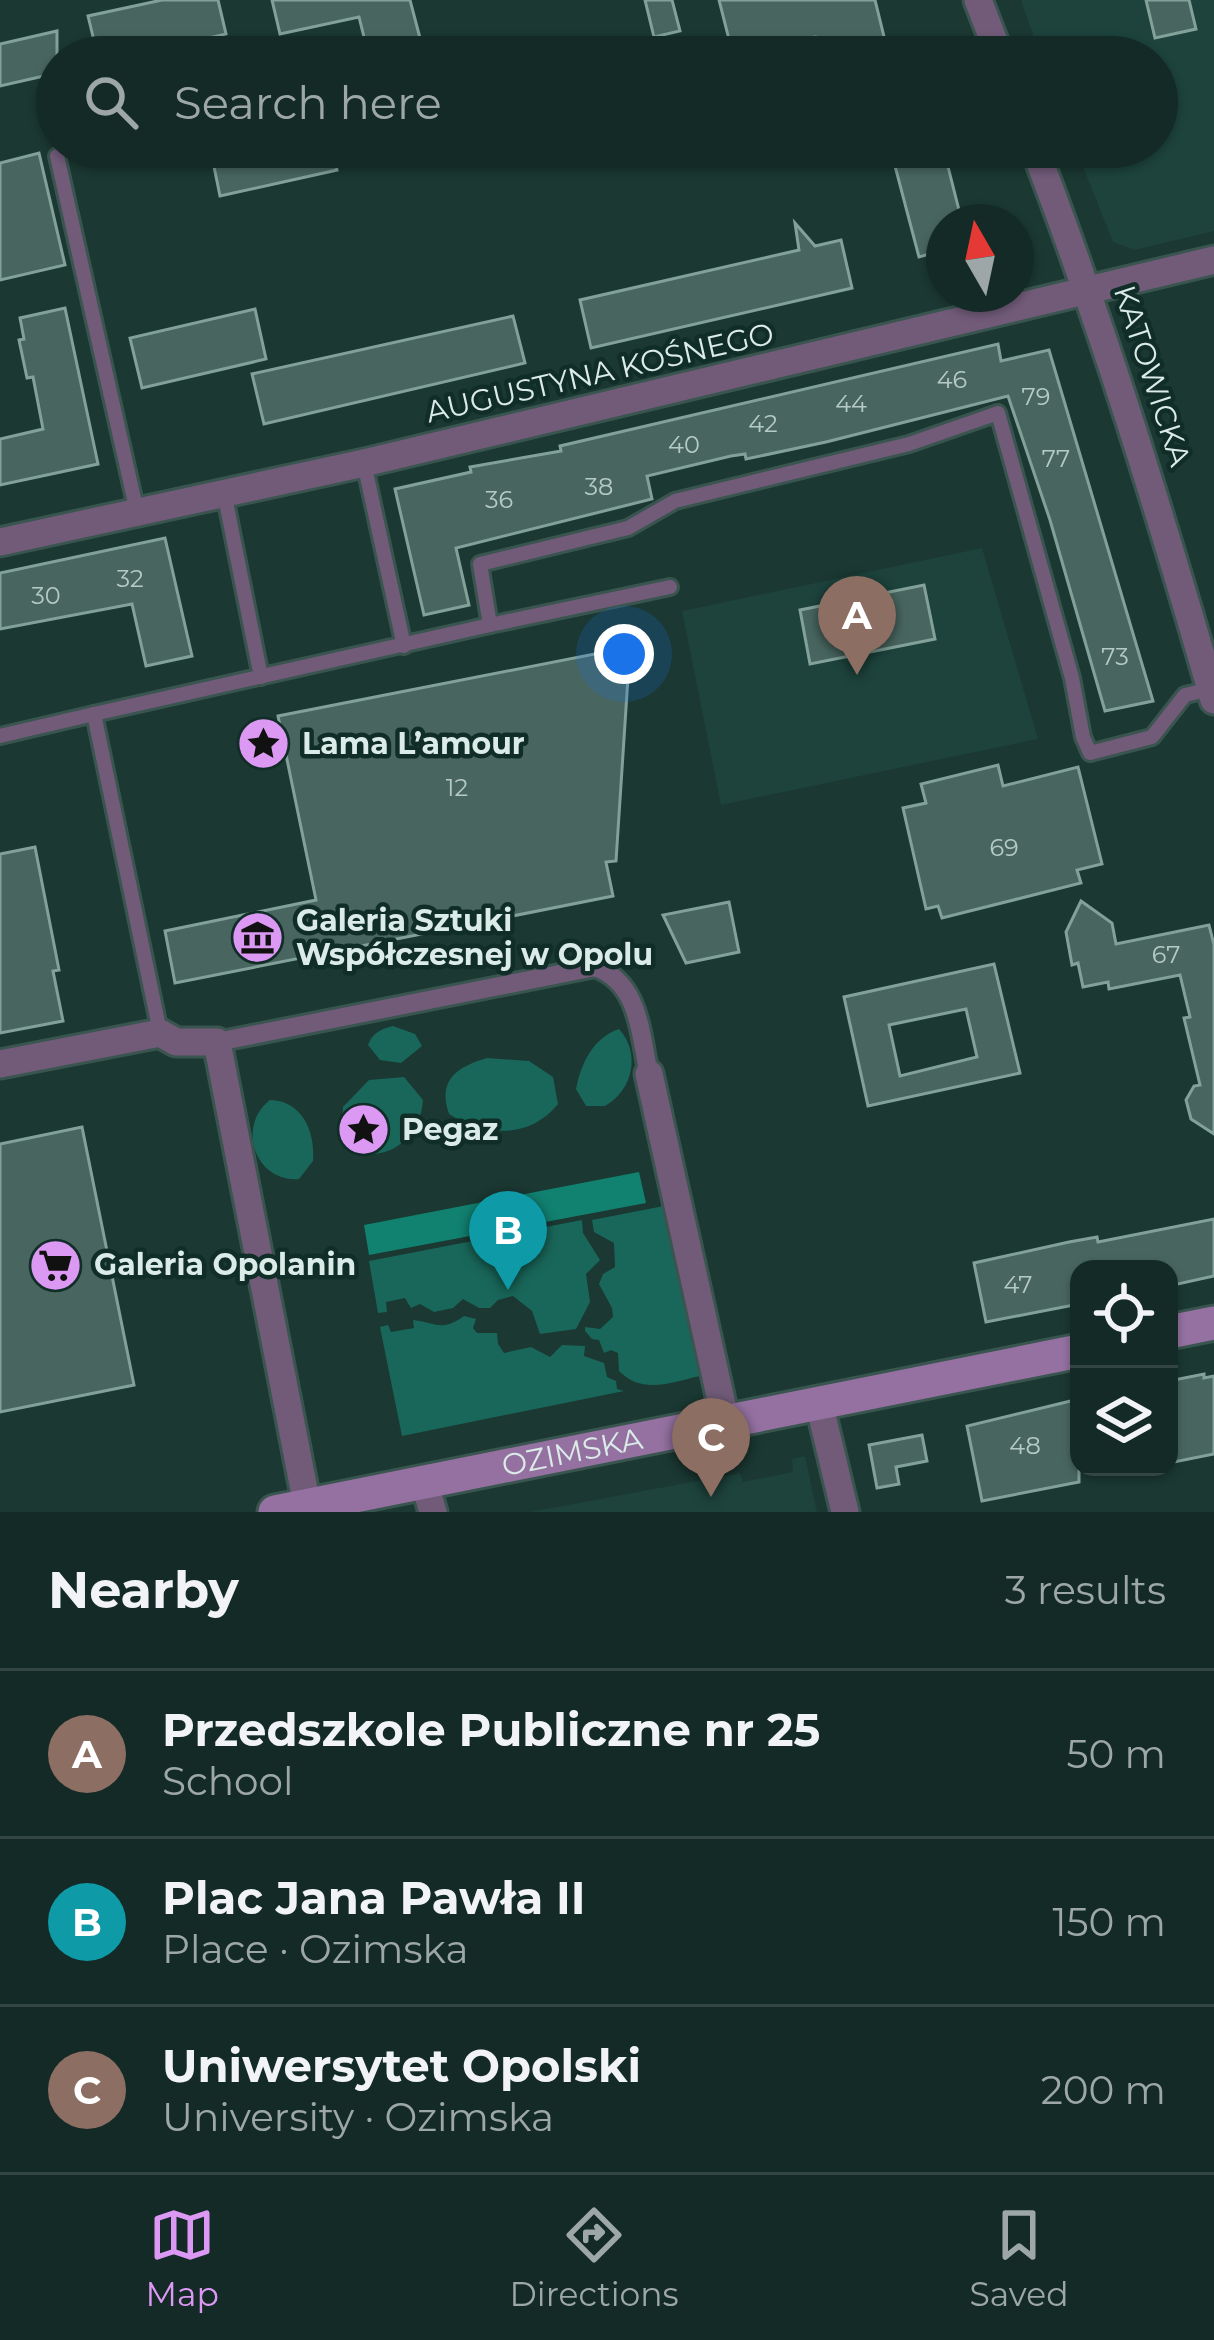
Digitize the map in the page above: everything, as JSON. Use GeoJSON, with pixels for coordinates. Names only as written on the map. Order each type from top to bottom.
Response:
{"type":"FeatureCollection","features":[{"type":"Feature","properties":{"kind":"main road"},"geometry":{"type":"LineString","coordinates":[[1178,1330],[1214,1323]]}},
{"type":"Feature","properties":{"kind":"main road","name":"OZIMSKA"},"geometry":{"type":"LineString","coordinates":[[291,1509],[428,1497],[725,1423],[1070,1353]]}},
{"type":"Feature","properties":{"kind":"street"},"geometry":{"type":"LineString","coordinates":[[978,0],[992,36]]}},
{"type":"Feature","properties":{"kind":"street","name":"KATOWICKA"},"geometry":{"type":"LineString","coordinates":[[1042,168],[1089,289],[1166,529],[1212,694]]}},
{"type":"Feature","properties":{"kind":"street","name":"AUGUSTYNA KOŚNEGO"},"geometry":{"type":"LineString","coordinates":[[0,542],[364,463],[1214,260]]}},
{"type":"Feature","properties":{"kind":"street"},"geometry":{"type":"LineString","coordinates":[[0,1064],[160,1033],[176,1042],[217,1042],[596,967],[609,972],[634,1004],[725,1423]]}},
{"type":"Feature","properties":{"kind":"street"},"geometry":{"type":"LineString","coordinates":[[217,1042],[291,1509]]}},
{"type":"Feature","properties":{"kind":"street"},"geometry":{"type":"LineString","coordinates":[[819,1403],[844,1512]]}},
{"type":"Feature","properties":{"kind":"lane"},"geometry":{"type":"LineString","coordinates":[[60,168],[136,512]]}},
{"type":"Feature","properties":{"kind":"lane"},"geometry":{"type":"LineString","coordinates":[[490,625],[480,564],[628,528],[675,501],[909,444],[998,413],[1090,753],[1152,737],[1185,695],[1212,694]]}},
{"type":"Feature","properties":{"kind":"lane"},"geometry":{"type":"LineString","coordinates":[[364,463],[404,646]]}},
{"type":"Feature","properties":{"kind":"lane"},"geometry":{"type":"LineString","coordinates":[[224,492],[261,676]]}},
{"type":"Feature","properties":{"kind":"lane"},"geometry":{"type":"LineString","coordinates":[[0,736],[670,587]]}},
{"type":"Feature","properties":{"kind":"lane"},"geometry":{"type":"LineString","coordinates":[[94,714],[160,1033]]}},
{"type":"Feature","properties":{"kind":"shaded area"},"geometry":{"type":"Polygon","coordinates":[[[1021,0],[1214,0],[1214,231],[1135,250],[1113,242],[1083,168],[1178,168],[1178,36],[1034,36],[1021,0]]]}},
{"type":"Feature","properties":{"kind":"shaded area"},"geometry":{"type":"Polygon","coordinates":[[[982,548],[1038,739],[721,805],[682,611],[982,548]]]}},
{"type":"Feature","properties":{"kind":"shaded area"},"geometry":{"type":"Polygon","coordinates":[[[393,1026],[415,1034],[422,1046],[401,1063],[380,1060],[368,1045],[378,1032],[393,1026]]]}},
{"type":"Feature","properties":{"kind":"shaded area"},"geometry":{"type":"Polygon","coordinates":[[[619,1029],[632,1060],[628,1081],[605,1106],[586,1106],[576,1089],[585,1061],[595,1045],[619,1029]]]}},
{"type":"Feature","properties":{"kind":"shaded area"},"geometry":{"type":"Polygon","coordinates":[[[487,1058],[529,1061],[553,1077],[558,1104],[534,1124],[506,1131],[477,1127],[449,1114],[446,1092],[452,1077],[487,1058]]]}},
{"type":"Feature","properties":{"kind":"shaded area"},"geometry":{"type":"Polygon","coordinates":[[[404,1077],[423,1100],[417,1124],[394,1148],[359,1153],[341,1136],[343,1107],[369,1080],[404,1077]]]}},
{"type":"Feature","properties":{"kind":"shaded area"},"geometry":{"type":"Polygon","coordinates":[[[270,1100],[291,1106],[309,1129],[313,1161],[299,1179],[271,1172],[255,1151],[254,1124],[270,1100]]]}},
{"type":"Feature","properties":{"kind":"shaded area"},"geometry":{"type":"Polygon","coordinates":[[[639,1172],[646,1203],[369,1255],[364,1225],[639,1172]]]}},
{"type":"Feature","properties":{"kind":"shaded area"},"geometry":{"type":"Polygon","coordinates":[[[669,1205],[704,1375],[649,1385],[628,1379],[619,1371],[618,1353],[604,1353],[599,1340],[585,1331],[585,1327],[600,1329],[613,1317],[599,1284],[603,1274],[615,1267],[614,1243],[594,1232],[592,1220],[669,1205]]]}},
{"type":"Feature","properties":{"kind":"shaded area"},"geometry":{"type":"Polygon","coordinates":[[[582,1220],[583,1233],[600,1260],[586,1274],[590,1302],[576,1329],[540,1334],[532,1311],[513,1296],[490,1308],[463,1299],[453,1308],[434,1312],[420,1304],[411,1308],[405,1298],[386,1302],[387,1312],[378,1313],[369,1261],[582,1220]]]}},
{"type":"Feature","properties":{"kind":"shaded area"},"geometry":{"type":"Polygon","coordinates":[[[464,1316],[476,1319],[473,1328],[477,1333],[497,1333],[504,1353],[531,1347],[550,1357],[562,1345],[585,1346],[584,1356],[604,1363],[607,1377],[624,1391],[402,1436],[380,1327],[388,1325],[391,1332],[414,1328],[413,1320],[444,1325],[464,1316]]]}},
{"type":"Feature","properties":{"kind":"shaded area"},"geometry":{"type":"Polygon","coordinates":[[[805,1456],[817,1512],[530,1512],[740,1473],[743,1482],[793,1472],[792,1459],[805,1456]]]}},
{"type":"Feature","properties":{"kind":"building"},"geometry":{"type":"Polygon","coordinates":[[[162,0],[218,0],[226,34],[93,36],[88,16],[162,0]]]}},
{"type":"Feature","properties":{"kind":"building"},"geometry":{"type":"Polygon","coordinates":[[[272,0],[410,0],[419,36],[364,36],[359,17],[280,34],[272,0]]]}},
{"type":"Feature","properties":{"kind":"building"},"geometry":{"type":"Polygon","coordinates":[[[645,0],[672,0],[680,31],[654,36],[645,0]]]}},
{"type":"Feature","properties":{"kind":"building"},"geometry":{"type":"Polygon","coordinates":[[[719,0],[875,0],[884,36],[728,36],[719,0]]]}},
{"type":"Feature","properties":{"kind":"building"},"geometry":{"type":"Polygon","coordinates":[[[1146,0],[1189,0],[1196,29],[1155,36],[1146,0]]]}},
{"type":"Feature","properties":{"kind":"building"},"geometry":{"type":"Polygon","coordinates":[[[57,31],[57,36],[36,36],[36,78],[0,86],[0,44],[57,31]]]}},
{"type":"Feature","properties":{"kind":"building"},"geometry":{"type":"Polygon","coordinates":[[[36,154],[65,265],[0,280],[0,163],[36,154]]]}},
{"type":"Feature","properties":{"kind":"building"},"geometry":{"type":"Polygon","coordinates":[[[214,168],[337,168],[337,170],[220,196],[214,168]]]}},
{"type":"Feature","properties":{"kind":"building"},"geometry":{"type":"Polygon","coordinates":[[[896,168],[948,168],[957,204],[926,204],[926,255],[919,257],[896,168]]]}},
{"type":"Feature","properties":{"kind":"building"},"geometry":{"type":"Polygon","coordinates":[[[795,223],[815,246],[841,240],[852,288],[591,348],[580,300],[799,250],[795,223]]]}},
{"type":"Feature","properties":{"kind":"building"},"geometry":{"type":"Polygon","coordinates":[[[65,308],[98,464],[0,485],[0,439],[43,429],[33,377],[27,378],[19,340],[24,339],[20,318],[65,308]]]}},
{"type":"Feature","properties":{"kind":"building"},"geometry":{"type":"Polygon","coordinates":[[[255,309],[266,359],[142,388],[130,338],[255,309]]]}},
{"type":"Feature","properties":{"kind":"building"},"geometry":{"type":"Polygon","coordinates":[[[513,316],[525,363],[264,424],[252,374],[513,316]]]}},
{"type":"Feature","properties":{"kind":"building"},"geometry":{"type":"Polygon","coordinates":[[[998,344],[1001,361],[1049,350],[1153,701],[1105,711],[1050,520],[1008,396],[826,442],[746,459],[745,454],[731,456],[647,476],[652,499],[456,548],[469,605],[424,615],[395,489],[471,472],[470,467],[561,451],[560,446],[998,344]]]}},
{"type":"Feature","properties":{"kind":"building"},"geometry":{"type":"Polygon","coordinates":[[[165,538],[192,656],[146,666],[132,604],[0,629],[0,573],[165,538]]]}},
{"type":"Feature","properties":{"kind":"building"},"geometry":{"type":"Polygon","coordinates":[[[924,585],[935,639],[810,664],[800,610],[924,585]]]}},
{"type":"Feature","properties":{"kind":"building"},"geometry":{"type":"Polygon","coordinates":[[[630,647],[616,861],[606,862],[613,896],[175,983],[165,931],[316,900],[278,716],[630,647]]]}},
{"type":"Feature","properties":{"kind":"building"},"geometry":{"type":"Polygon","coordinates":[[[998,765],[1003,786],[1078,767],[1102,864],[1077,870],[1081,883],[942,918],[938,906],[926,909],[903,808],[926,803],[921,784],[998,765]]]}},
{"type":"Feature","properties":{"kind":"building"},"geometry":{"type":"Polygon","coordinates":[[[35,847],[59,970],[53,971],[63,1021],[0,1033],[0,854],[35,847]]]}},
{"type":"Feature","properties":{"kind":"building"},"geometry":{"type":"Polygon","coordinates":[[[1081,901],[1112,923],[1116,944],[1209,925],[1214,945],[1214,1134],[1191,1119],[1186,1100],[1194,1086],[1200,1085],[1184,1018],[1190,1017],[1180,975],[1109,989],[1108,982],[1083,987],[1078,963],[1072,965],[1066,932],[1081,901]]]}},
{"type":"Feature","properties":{"kind":"building"},"geometry":{"type":"Polygon","coordinates":[[[729,902],[739,952],[686,963],[663,915],[729,902]]]}},
{"type":"Feature","properties":{"kind":"building"},"geometry":{"type":"Polygon","coordinates":[[[994,964],[1020,1073],[868,1106],[844,997],[994,964]],[[966,1009],[889,1025],[900,1076],[977,1057],[966,1009]]]}},
{"type":"Feature","properties":{"kind":"building","name":"Galeria Opolanin"},"geometry":{"type":"Polygon","coordinates":[[[82,1127],[134,1385],[0,1412],[0,1144],[82,1127]]]}},
{"type":"Feature","properties":{"kind":"building"},"geometry":{"type":"Polygon","coordinates":[[[1214,1219],[1214,1276],[1178,1284],[1178,1260],[1070,1260],[1070,1306],[986,1322],[974,1263],[1097,1237],[1098,1242],[1214,1219]]]}},
{"type":"Feature","properties":{"kind":"building"},"geometry":{"type":"Polygon","coordinates":[[[1214,1376],[1214,1454],[1178,1461],[1178,1379],[1214,1376]]]}},
{"type":"Feature","properties":{"kind":"building"},"geometry":{"type":"Polygon","coordinates":[[[1070,1401],[1070,1476],[1079,1476],[1079,1482],[982,1501],[967,1426],[1070,1401]]]}},
{"type":"Feature","properties":{"kind":"building"},"geometry":{"type":"Polygon","coordinates":[[[922,1435],[927,1461],[896,1467],[899,1484],[877,1488],[869,1445],[922,1435]]]}},
{"type":"Feature","properties":{"kind":"place","name":"Przedszkole Publiczne nr 25"},"geometry":{"type":"Point","coordinates":[857,675]}},
{"type":"Feature","properties":{"kind":"place","name":"Lama L’amour"},"geometry":{"type":"Point","coordinates":[263,744]}},
{"type":"Feature","properties":{"kind":"place","name":"Galeria Sztuki Współczesnej w Opolu"},"geometry":{"type":"Point","coordinates":[257,938]}},
{"type":"Feature","properties":{"kind":"place","name":"Pegaz"},"geometry":{"type":"Point","coordinates":[363,1130]}},
{"type":"Feature","properties":{"kind":"place","name":"Galeria Opolanin"},"geometry":{"type":"Point","coordinates":[55,1265]}},
{"type":"Feature","properties":{"kind":"place","name":"Plac Jana Pawła II"},"geometry":{"type":"Point","coordinates":[508,1290]}},
{"type":"Feature","properties":{"kind":"place","name":"Uniwersytet Opolski"},"geometry":{"type":"Point","coordinates":[711,1497]}}]}
